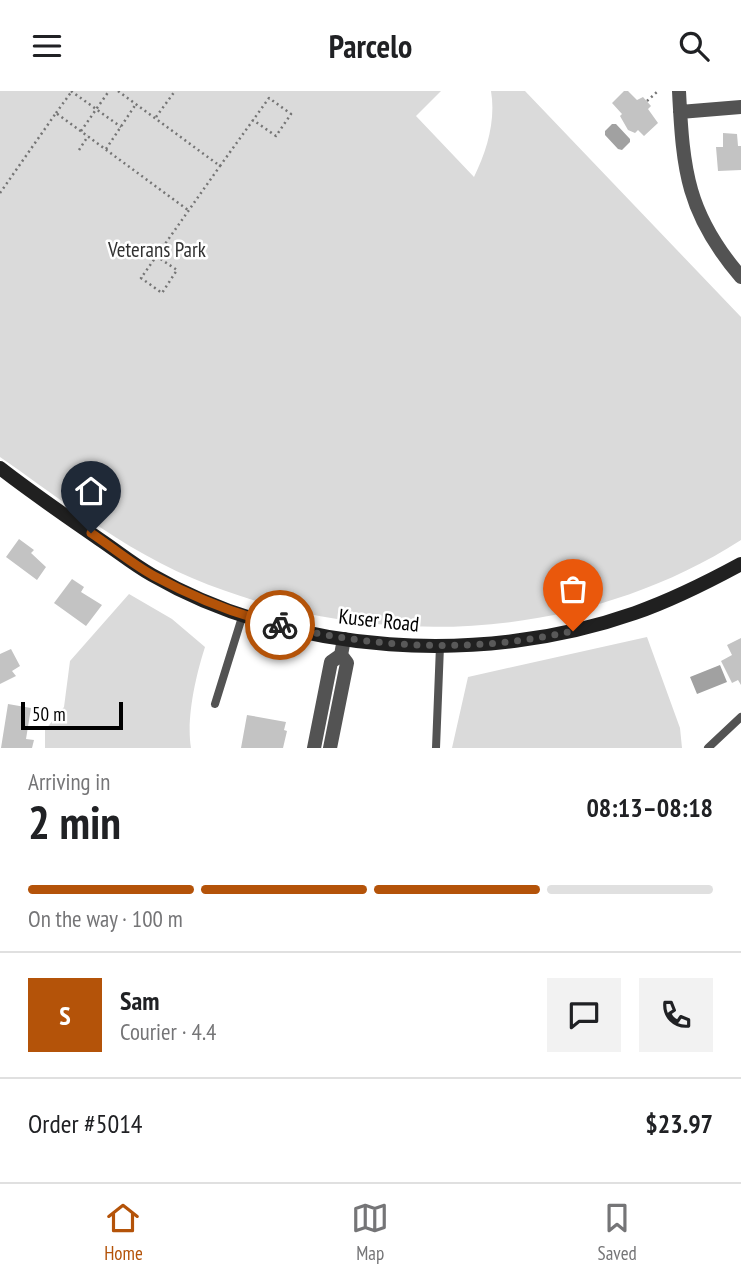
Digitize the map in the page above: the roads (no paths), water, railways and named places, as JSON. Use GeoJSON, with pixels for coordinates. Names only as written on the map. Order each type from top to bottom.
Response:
{"type":"FeatureCollection","features":[{"type":"Feature","properties":{"kind":"street"},"geometry":{"type":"LineString","coordinates":[[679,91],[683,163],[688,187],[710,236],[741,277]]}},
{"type":"Feature","properties":{"kind":"street"},"geometry":{"type":"LineString","coordinates":[[680,112],[741,107]]}},
{"type":"Feature","properties":{"kind":"street","name":"Kuser Road"},"geometry":{"type":"LineString","coordinates":[[0,468],[151,575],[243,614],[344,639],[394,645],[440,646],[511,642],[594,626],[673,599],[741,564]]}},
{"type":"Feature","properties":{"kind":"street"},"geometry":{"type":"LineString","coordinates":[[314,748],[331,662],[341,655],[344,639]]}},
{"type":"Feature","properties":{"kind":"street"},"geometry":{"type":"LineString","coordinates":[[330,748],[347,663],[341,655]]}},
{"type":"Feature","properties":{"kind":"lane"},"geometry":{"type":"LineString","coordinates":[[215,705],[243,614]]}},
{"type":"Feature","properties":{"kind":"lane"},"geometry":{"type":"LineString","coordinates":[[436,748],[440,646]]}},
{"type":"Feature","properties":{"kind":"lane"},"geometry":{"type":"LineString","coordinates":[[708,748],[741,717]]}},
{"type":"Feature","properties":{"kind":"park label","name":"Veterans Park"},"geometry":{"type":"Point","coordinates":[157,249]}}]}
